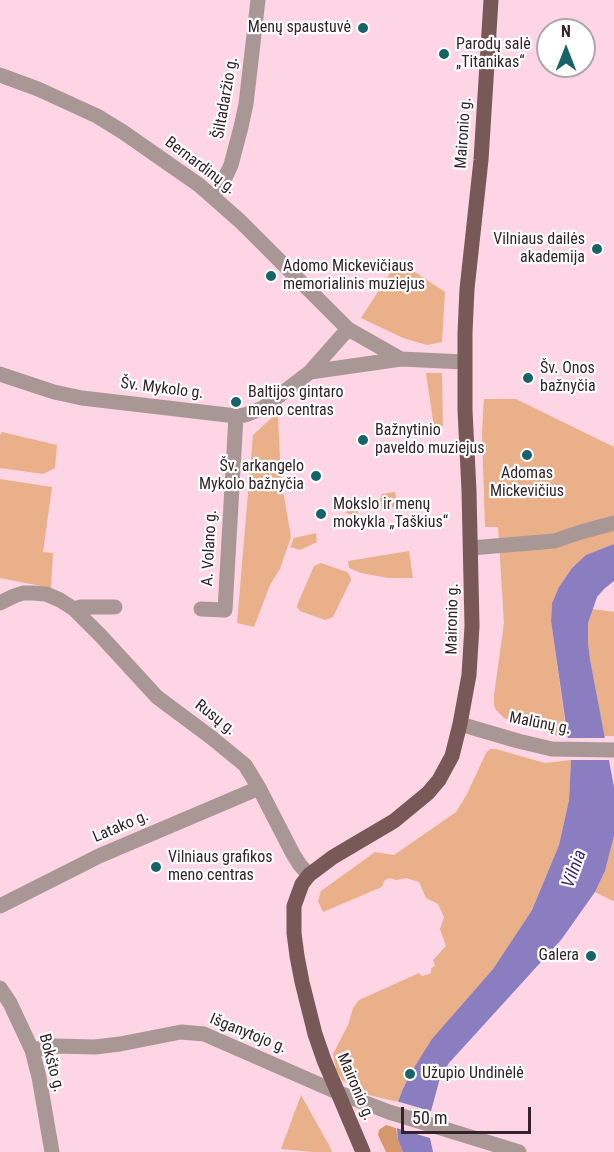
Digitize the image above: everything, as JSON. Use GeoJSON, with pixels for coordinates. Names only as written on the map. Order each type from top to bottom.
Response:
{"type":"FeatureCollection","features":[{"type":"Feature","properties":{"kind":"main road","name":"Maironio g."},"geometry":{"type":"LineString","coordinates":[[363,1152],[315,1034],[302,982],[294,933],[294,906],[302,884],[309,875],[333,857],[394,821],[428,794],[439,780],[452,756],[460,724],[471,652],[472,605],[464,362],[467,289],[481,160],[491,0]]}},
{"type":"Feature","properties":{"kind":"street","name":"Šiltadaržio g."},"geometry":{"type":"LineString","coordinates":[[213,197],[231,165],[241,128],[252,63],[258,0]]}},
{"type":"Feature","properties":{"kind":"street","name":"Bernardinų g."},"geometry":{"type":"LineString","coordinates":[[0,75],[97,116],[199,185],[240,220],[348,329]]}},
{"type":"Feature","properties":{"kind":"street","name":"Šv. Mykolo g."},"geometry":{"type":"LineString","coordinates":[[0,374],[54,392],[82,398],[236,416],[263,408],[310,372],[348,329],[402,359]]}},
{"type":"Feature","properties":{"kind":"street","name":"Šv. Mykolo g."},"geometry":{"type":"LineString","coordinates":[[310,372],[402,359],[464,362]]}},
{"type":"Feature","properties":{"kind":"street","name":"A. Volano g."},"geometry":{"type":"LineString","coordinates":[[201,609],[225,610],[236,416]]}},
{"type":"Feature","properties":{"kind":"street"},"geometry":{"type":"LineString","coordinates":[[471,548],[554,541],[614,523]]}},
{"type":"Feature","properties":{"kind":"street","name":"Rusų g."},"geometry":{"type":"LineString","coordinates":[[0,603],[23,593],[46,594],[74,609],[157,697],[245,765],[293,854],[309,875]]}},
{"type":"Feature","properties":{"kind":"street"},"geometry":{"type":"LineString","coordinates":[[74,609],[115,607]]}},
{"type":"Feature","properties":{"kind":"street","name":"Malūnų g."},"geometry":{"type":"LineString","coordinates":[[460,724],[518,741],[562,749],[613,750]]}},
{"type":"Feature","properties":{"kind":"street","name":"Latako g."},"geometry":{"type":"LineString","coordinates":[[0,906],[99,856],[259,788]]}},
{"type":"Feature","properties":{"kind":"street","name":"Bokšto g."},"geometry":{"type":"LineString","coordinates":[[0,988],[14,1010],[32,1050],[52,1152]]}},
{"type":"Feature","properties":{"kind":"street","name":"Išganytojo g."},"geometry":{"type":"LineString","coordinates":[[32,1050],[55,1046],[95,1047],[120,1044],[169,1033],[204,1034],[389,1113],[519,1152]]}},
{"type":"Feature","properties":{"kind":"shaded area"},"geometry":{"type":"Polygon","coordinates":[[[398,261],[445,292],[442,342],[427,345],[403,338],[361,318],[398,261]]]}},
{"type":"Feature","properties":{"kind":"shaded area"},"geometry":{"type":"Polygon","coordinates":[[[426,373],[442,373],[443,426],[434,427],[426,373]]]}},
{"type":"Feature","properties":{"kind":"shaded area"},"geometry":{"type":"Polygon","coordinates":[[[484,399],[516,399],[614,447],[614,544],[587,555],[572,568],[559,587],[552,603],[551,621],[567,736],[561,737],[504,718],[494,705],[504,623],[498,527],[485,527],[482,432],[484,399]]]}},
{"type":"Feature","properties":{"kind":"shaded area"},"geometry":{"type":"Polygon","coordinates":[[[277,413],[281,478],[291,537],[280,569],[270,585],[254,627],[237,623],[253,435],[277,413]]]}},
{"type":"Feature","properties":{"kind":"shaded area"},"geometry":{"type":"Polygon","coordinates":[[[2,432],[57,445],[55,468],[43,474],[0,468],[0,435],[2,432]]]}},
{"type":"Feature","properties":{"kind":"shaded area"},"geometry":{"type":"Polygon","coordinates":[[[0,479],[52,487],[43,552],[53,553],[51,588],[0,578],[0,479]]]}},
{"type":"Feature","properties":{"kind":"shaded area"},"geometry":{"type":"Polygon","coordinates":[[[395,492],[398,506],[375,508],[382,494],[395,492]]]}},
{"type":"Feature","properties":{"kind":"shaded area"},"geometry":{"type":"Polygon","coordinates":[[[359,499],[363,504],[369,506],[369,509],[358,511],[358,514],[348,514],[346,501],[359,499]]]}},
{"type":"Feature","properties":{"kind":"shaded area"},"geometry":{"type":"Polygon","coordinates":[[[316,533],[317,542],[300,550],[290,547],[294,538],[316,533]]]}},
{"type":"Feature","properties":{"kind":"shaded area"},"geometry":{"type":"Polygon","coordinates":[[[409,551],[413,578],[388,578],[361,573],[349,568],[348,561],[409,551]]]}},
{"type":"Feature","properties":{"kind":"shaded area"},"geometry":{"type":"Polygon","coordinates":[[[321,563],[347,572],[351,580],[333,617],[325,620],[300,611],[297,607],[314,566],[321,563]]]}},
{"type":"Feature","properties":{"kind":"shaded area"},"geometry":{"type":"Polygon","coordinates":[[[592,609],[614,612],[614,736],[604,736],[590,659],[588,623],[592,609]]]}},
{"type":"Feature","properties":{"kind":"shaded area"},"geometry":{"type":"Polygon","coordinates":[[[490,749],[545,763],[571,760],[569,800],[559,845],[532,910],[493,969],[432,1040],[410,1074],[398,1102],[369,1095],[342,1080],[336,1069],[333,1054],[348,1025],[353,1008],[359,1000],[419,973],[422,976],[431,973],[431,968],[435,966],[433,960],[446,946],[440,929],[444,917],[438,904],[426,898],[419,882],[406,878],[396,880],[389,878],[384,881],[382,887],[323,912],[318,901],[321,891],[375,852],[394,855],[456,812],[490,749]]]}},
{"type":"Feature","properties":{"kind":"shaded area"},"geometry":{"type":"Polygon","coordinates":[[[614,836],[613,901],[595,892],[605,871],[614,836]]]}},
{"type":"Feature","properties":{"kind":"shaded area"},"geometry":{"type":"Polygon","coordinates":[[[301,1095],[329,1145],[332,1152],[281,1149],[301,1095]]]}},
{"type":"Feature","properties":{"kind":"shaded area"},"geometry":{"type":"Polygon","coordinates":[[[386,1125],[396,1128],[403,1152],[386,1152],[378,1135],[379,1130],[386,1125]]]}},
{"type":"Feature","properties":{"kind":"water","name":"Vilnia"},"geometry":{"type":"Polygon","coordinates":[[[614,544],[614,581],[597,597],[588,623],[590,659],[614,787],[614,836],[605,871],[595,892],[561,940],[449,1063],[440,1078],[431,1111],[430,1138],[433,1152],[403,1152],[398,1140],[396,1119],[398,1102],[410,1074],[432,1039],[493,969],[532,910],[559,845],[569,800],[571,760],[551,621],[552,603],[559,587],[572,568],[586,555],[614,544]]]}},
{"type":"Feature","properties":{"kind":"pier"},"geometry":{"type":"Polygon","coordinates":[[[564,738],[608,738],[612,760],[568,760],[564,738]]]}},
{"type":"Feature","properties":{"kind":"pier"},"geometry":{"type":"Polygon","coordinates":[[[396,1101],[434,1112],[433,1139],[393,1127],[396,1101]]]}},
{"type":"Feature","properties":{"kind":"place","name":"Menų spaustuvė"},"geometry":{"type":"Point","coordinates":[363,28]}},
{"type":"Feature","properties":{"kind":"place","name":"Parodų salė „Titanikas“"},"geometry":{"type":"Point","coordinates":[444,54]}},
{"type":"Feature","properties":{"kind":"place","name":"Vilniaus dailės akademija"},"geometry":{"type":"Point","coordinates":[597,249]}},
{"type":"Feature","properties":{"kind":"place","name":"Adomo Mickevičiaus memorialinis muziejus"},"geometry":{"type":"Point","coordinates":[271,276]}},
{"type":"Feature","properties":{"kind":"place","name":"Šv. Onos bažnyčia"},"geometry":{"type":"Point","coordinates":[528,378]}},
{"type":"Feature","properties":{"kind":"place","name":"Baltijos gintaro meno centras"},"geometry":{"type":"Point","coordinates":[236,402]}},
{"type":"Feature","properties":{"kind":"place","name":"Bažnytinio paveldo muziejus"},"geometry":{"type":"Point","coordinates":[363,440]}},
{"type":"Feature","properties":{"kind":"place","name":"Adomas Mickevičius"},"geometry":{"type":"Point","coordinates":[527,455]}},
{"type":"Feature","properties":{"kind":"place","name":"Šv. arkangelo Mykolo bažnyčia"},"geometry":{"type":"Point","coordinates":[316,476]}},
{"type":"Feature","properties":{"kind":"place","name":"Mokslo ir menų mokykla „Taškius“"},"geometry":{"type":"Point","coordinates":[321,514]}},
{"type":"Feature","properties":{"kind":"place","name":"Vilniaus grafikos meno centras"},"geometry":{"type":"Point","coordinates":[156,867]}},
{"type":"Feature","properties":{"kind":"place","name":"Galera"},"geometry":{"type":"Point","coordinates":[591,956]}},
{"type":"Feature","properties":{"kind":"place","name":"Užupio Undinėlė"},"geometry":{"type":"Point","coordinates":[410,1074]}}]}
